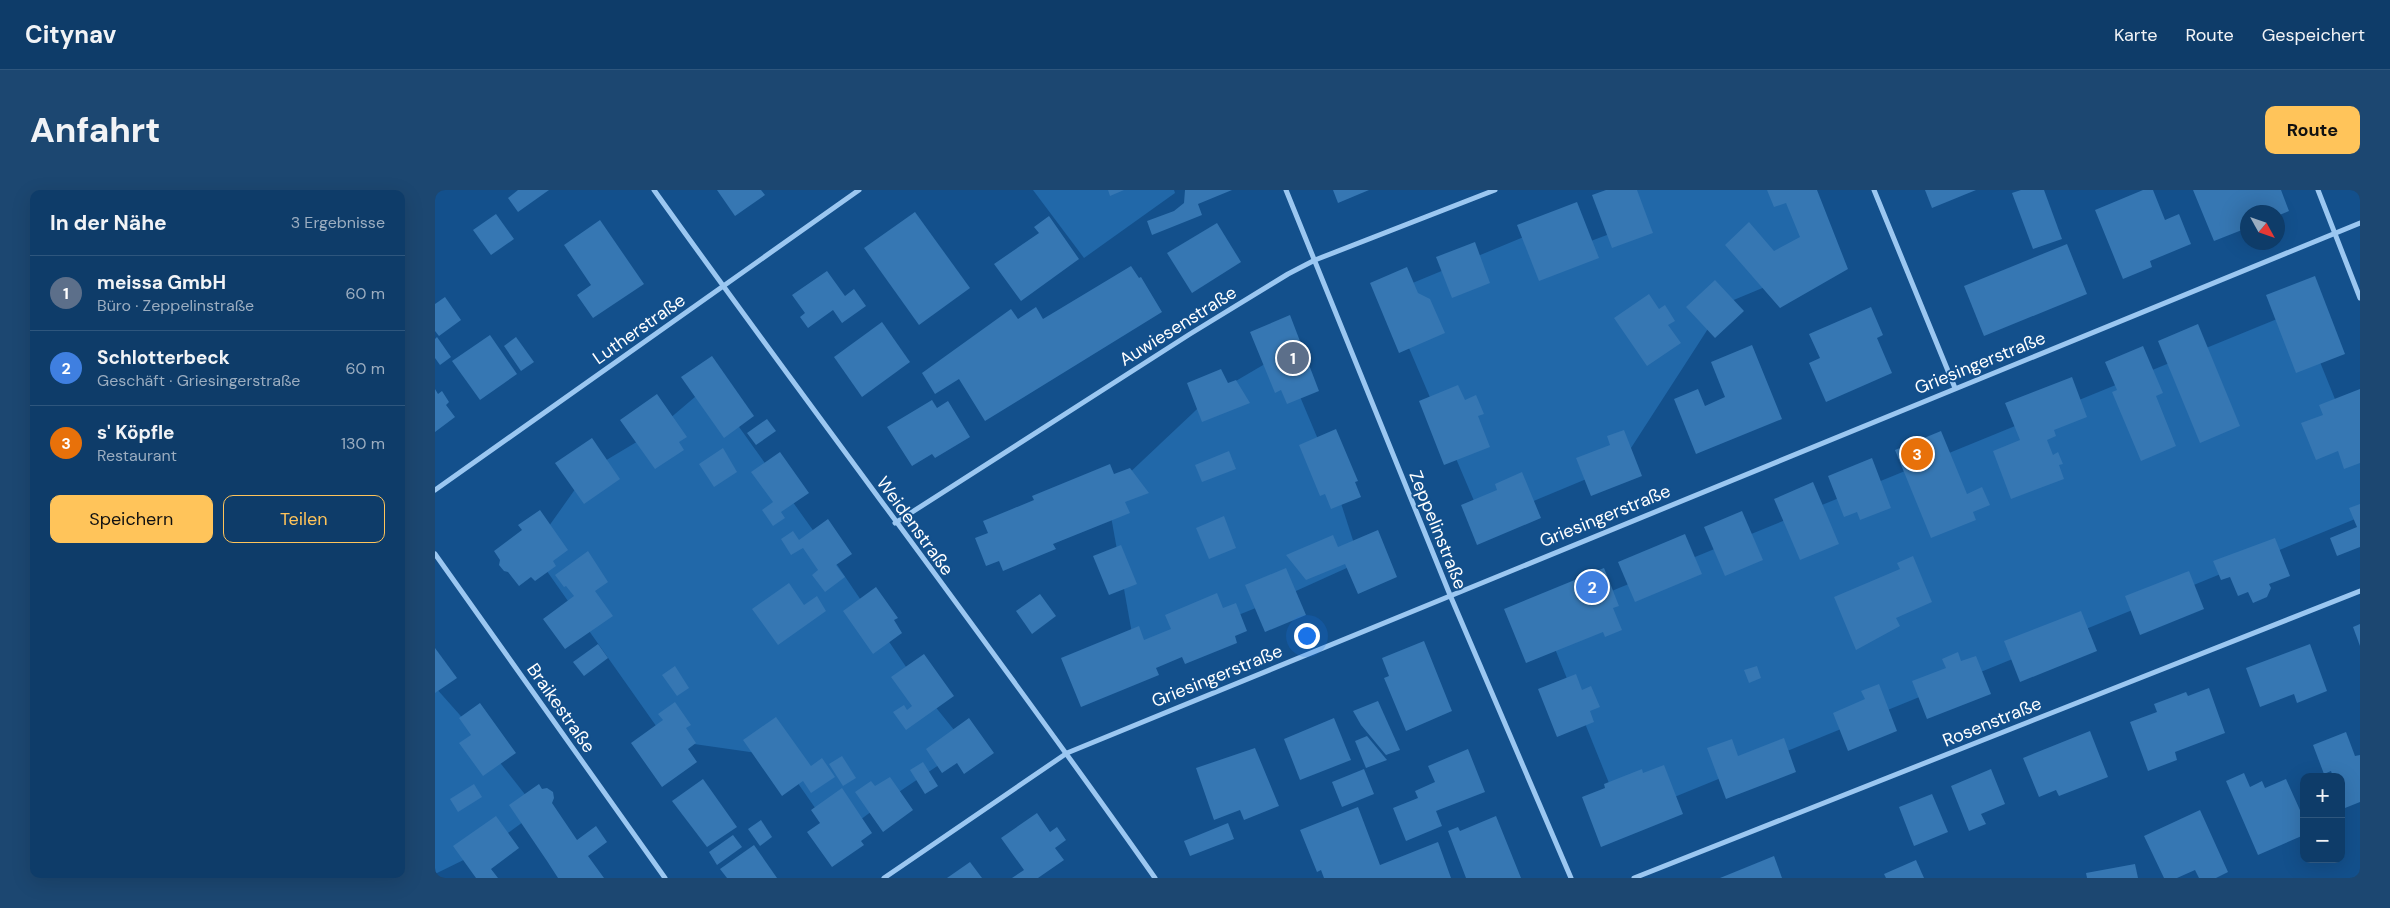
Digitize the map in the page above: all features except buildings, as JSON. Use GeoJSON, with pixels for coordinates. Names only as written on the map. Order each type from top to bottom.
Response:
{"type":"FeatureCollection","features":[{"type":"Feature","properties":{"kind":"street","name":"Weidenstraße"},"geometry":{"type":"LineString","coordinates":[[654,190],[895,523],[1067,753],[1155,878]]}},
{"type":"Feature","properties":{"kind":"street","name":"Lutherstraße"},"geometry":{"type":"LineString","coordinates":[[435,490],[859,190]]}},
{"type":"Feature","properties":{"kind":"street","name":"Zeppelinstraße"},"geometry":{"type":"LineString","coordinates":[[1286,190],[1449,595],[1571,878]]}},
{"type":"Feature","properties":{"kind":"street","name":"Auwiesenstraße"},"geometry":{"type":"LineString","coordinates":[[895,523],[1190,334],[1288,274],[1315,260],[1495,190]]}},
{"type":"Feature","properties":{"kind":"street"},"geometry":{"type":"LineString","coordinates":[[1874,190],[1955,388]]}},
{"type":"Feature","properties":{"kind":"street"},"geometry":{"type":"LineString","coordinates":[[2318,190],[2360,298]]}},
{"type":"Feature","properties":{"kind":"street","name":"Griesingerstraße"},"geometry":{"type":"LineString","coordinates":[[884,878],[1067,753],[2360,223]]}},
{"type":"Feature","properties":{"kind":"street","name":"Braikestraße"},"geometry":{"type":"LineString","coordinates":[[435,554],[665,878]]}},
{"type":"Feature","properties":{"kind":"street","name":"Rosenstraße"},"geometry":{"type":"LineString","coordinates":[[1634,878],[2360,591]]}},
{"type":"Feature","properties":{"kind":"shaded area"},"geometry":{"type":"Polygon","coordinates":[[[1033,190],[1174,190],[1175,193],[1084,258],[1033,190]]]}},
{"type":"Feature","properties":{"kind":"shaded area"},"geometry":{"type":"Polygon","coordinates":[[[1633,190],[1793,190],[1820,264],[1724,304],[1620,465],[1483,522],[1386,294],[1531,234],[1572,248],[1631,226],[1633,190]]]}},
{"type":"Feature","properties":{"kind":"shaded area"},"geometry":{"type":"Polygon","coordinates":[[[2299,310],[2360,461],[2360,517],[1623,818],[1543,619],[2299,310]]]}},
{"type":"Feature","properties":{"kind":"shaded area"},"geometry":{"type":"Polygon","coordinates":[[[1282,354],[1328,463],[1360,562],[1276,600],[1136,656],[1107,494],[1212,395],[1282,354]]]}},
{"type":"Feature","properties":{"kind":"shaded area"},"geometry":{"type":"Polygon","coordinates":[[[709,385],[825,547],[921,689],[967,746],[884,802],[836,838],[779,756],[666,740],[532,550],[588,471],[655,431],[709,385]]]}},
{"type":"Feature","properties":{"kind":"shaded area"},"geometry":{"type":"Polygon","coordinates":[[[435,687],[483,741],[538,811],[486,849],[435,874],[435,687]]]}},
{"type":"Feature","properties":{"kind":"place","name":"meissa GmbH"},"geometry":{"type":"Point","coordinates":[1293,358]}},
{"type":"Feature","properties":{"kind":"place","name":"s' Köpfle"},"geometry":{"type":"Point","coordinates":[1917,454]}},
{"type":"Feature","properties":{"kind":"place","name":"Schlotterbeck"},"geometry":{"type":"Point","coordinates":[1592,587]}}]}
